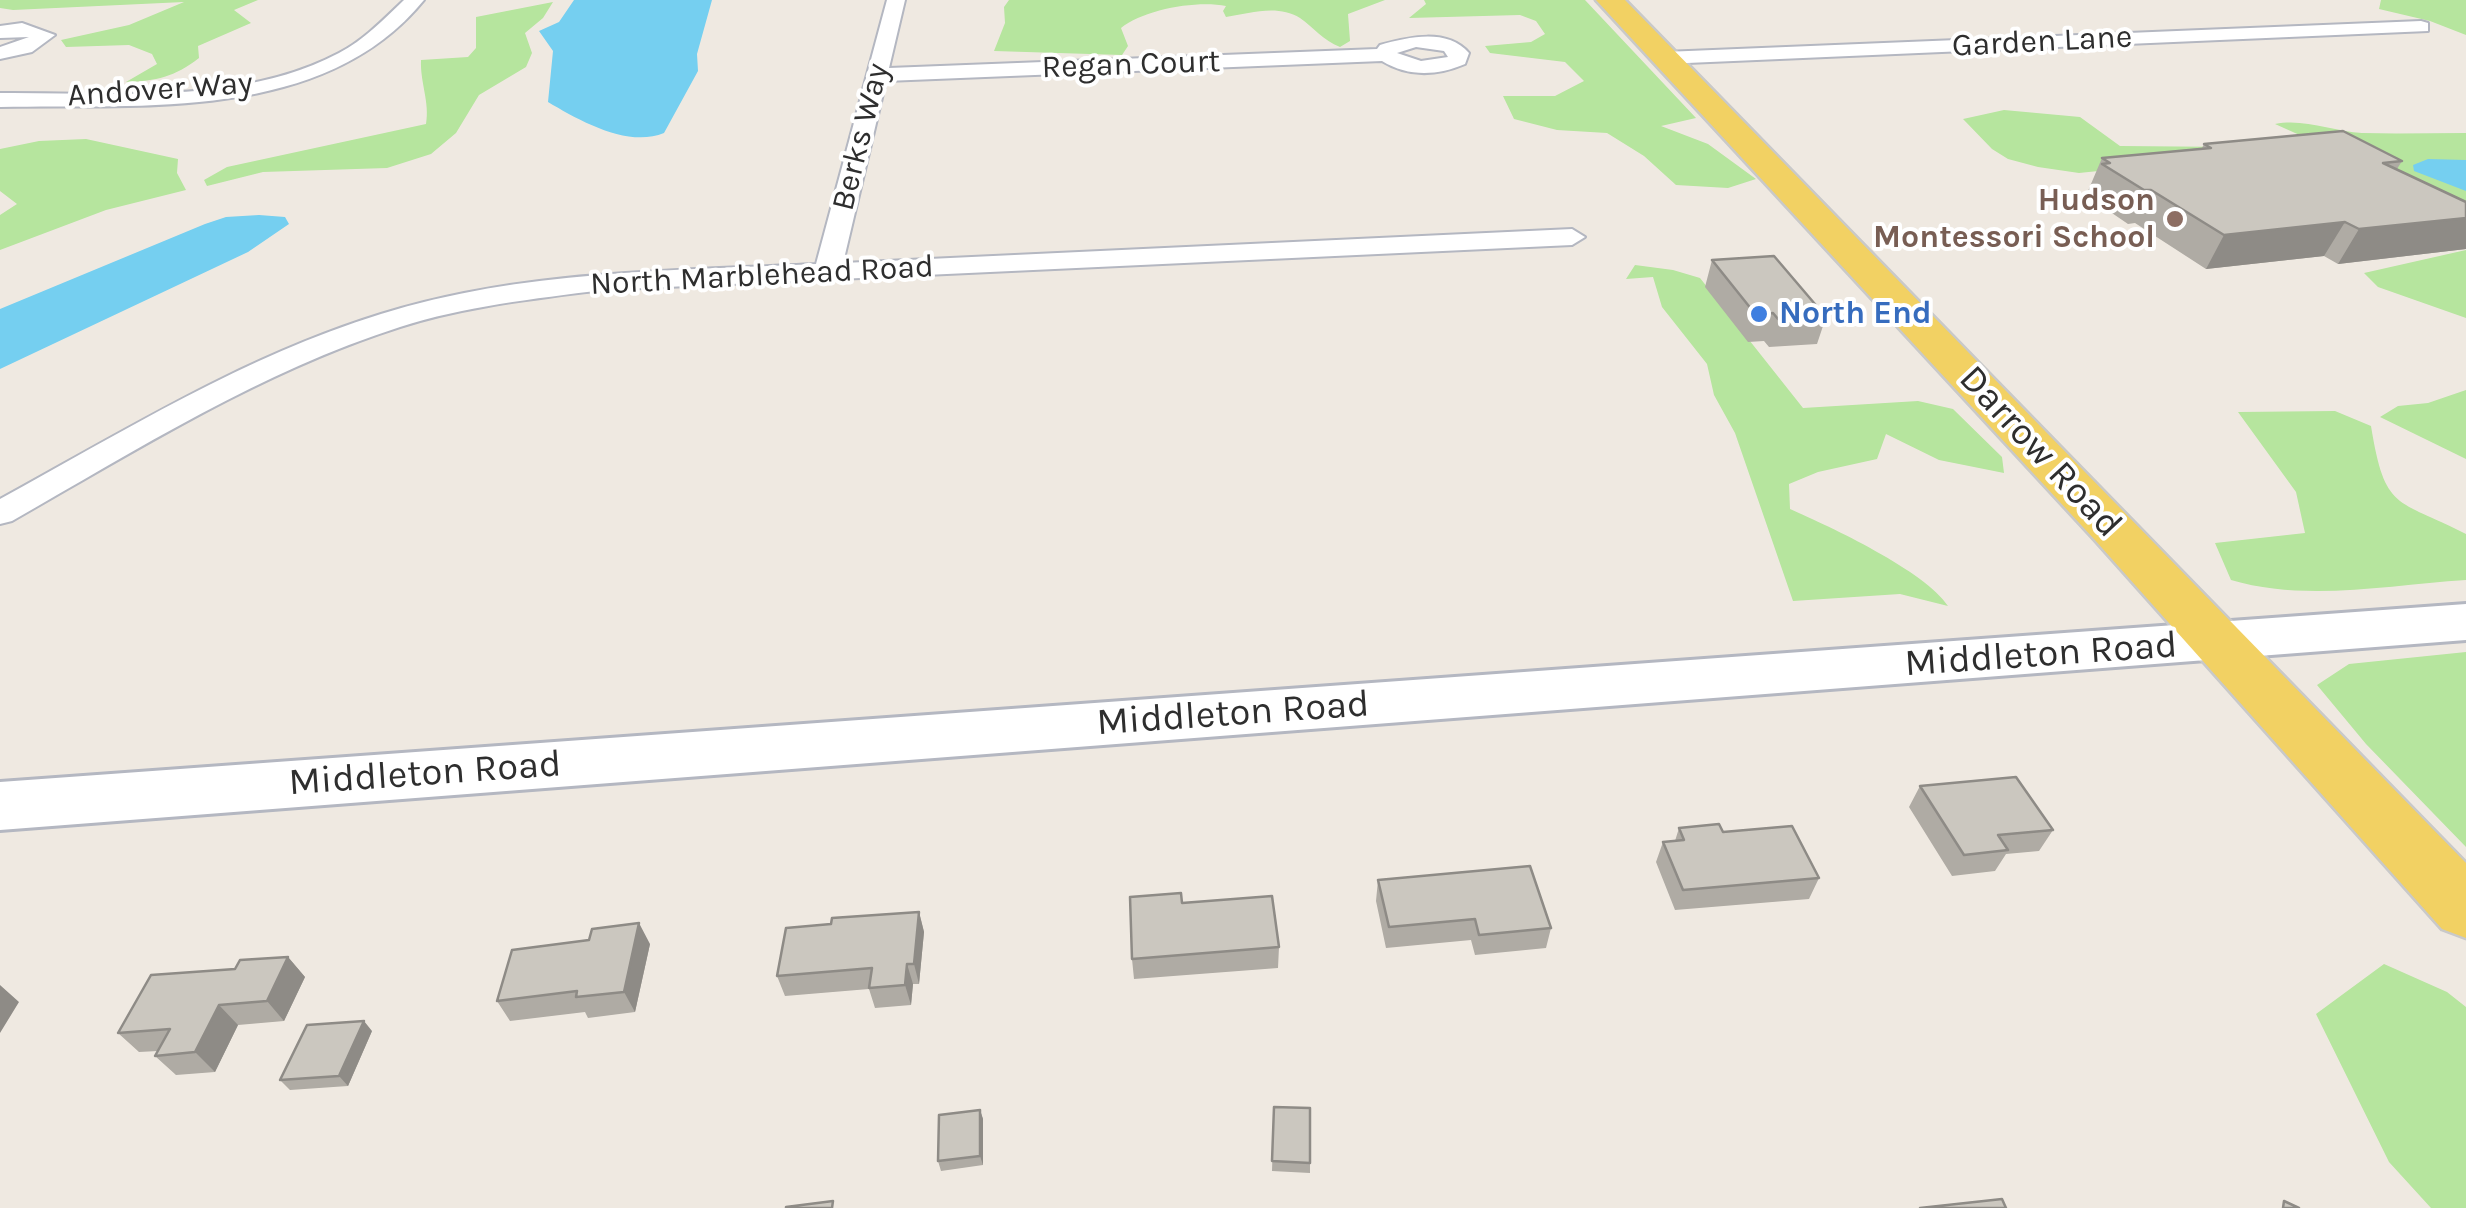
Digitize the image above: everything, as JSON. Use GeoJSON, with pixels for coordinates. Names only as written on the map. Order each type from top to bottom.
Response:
{"type":"FeatureCollection","features":[{"type":"Feature","properties":{"kind":"main road","name":"Darrow Road"},"geometry":{"type":"LineString","coordinates":[[1610,0],[2466,909]]}},
{"type":"Feature","properties":{"kind":"street","name":"Andover Way"},"geometry":{"type":"LineString","coordinates":[[0,100],[207,92],[284,78],[340,60],[367,44],[414,0]]}},
{"type":"Feature","properties":{"kind":"street","name":"Berks Way"},"geometry":{"type":"LineString","coordinates":[[826,273],[896,0]]}},
{"type":"Feature","properties":{"kind":"street","name":"Garden Lane"},"geometry":{"type":"LineString","coordinates":[[1664,58],[2421,28]]}},
{"type":"Feature","properties":{"kind":"street"},"geometry":{"type":"LineString","coordinates":[[0,32],[45,34],[25,48],[0,53]]}},
{"type":"Feature","properties":{"kind":"street","name":"Regan Court"},"geometry":{"type":"LineString","coordinates":[[876,74],[1386,56]]}},
{"type":"Feature","properties":{"kind":"street","name":"North Marblehead Road"},"geometry":{"type":"LineString","coordinates":[[0,513],[224,390],[304,352],[390,321],[494,296],[602,282],[1572,237]]}},
{"type":"Feature","properties":{"kind":"street","name":"Middleton Road"},"geometry":{"type":"LineString","coordinates":[[0,806],[2466,622]]}},
{"type":"Feature","properties":{"kind":"green space"},"geometry":{"type":"Polygon","coordinates":[[[0,0],[258,0],[234,10],[251,23],[198,46],[199,58],[181,70],[165,77],[126,82],[157,64],[152,54],[129,45],[66,47],[61,40],[129,25],[184,2],[13,10],[0,8],[0,0]]]}},
{"type":"Feature","properties":{"kind":"green space"},"geometry":{"type":"Polygon","coordinates":[[[1009,0],[1385,0],[1348,14],[1350,41],[1340,47],[1300,18],[1283,11],[1226,17],[1226,6],[1201,4],[1157,11],[1131,21],[1121,28],[1128,46],[1122,55],[994,51],[1009,0]]]}},
{"type":"Feature","properties":{"kind":"green space"},"geometry":{"type":"Polygon","coordinates":[[[1424,0],[1585,0],[1696,118],[1661,126],[1708,144],[1756,179],[1728,188],[1676,185],[1644,156],[1607,133],[1557,130],[1514,119],[1503,96],[1555,96],[1584,81],[1565,62],[1490,53],[1485,46],[1531,42],[1545,34],[1536,21],[1520,15],[1409,18],[1426,4],[1424,0]]]}},
{"type":"Feature","properties":{"kind":"green space"},"geometry":{"type":"Polygon","coordinates":[[[2381,0],[2466,0],[2466,35],[2430,21],[2379,9],[2381,0]]]}},
{"type":"Feature","properties":{"kind":"green space"},"geometry":{"type":"Polygon","coordinates":[[[553,2],[543,18],[525,33],[532,53],[526,67],[479,95],[456,133],[431,154],[387,168],[263,172],[207,186],[204,180],[227,167],[426,124],[421,60],[468,57],[476,48],[476,17],[553,2]]]}},
{"type":"Feature","properties":{"kind":"green space"},"geometry":{"type":"Polygon","coordinates":[[[2004,110],[2080,117],[2120,146],[2237,147],[2304,137],[2275,124],[2286,123],[2362,133],[2466,133],[2466,206],[2186,162],[2079,173],[2038,167],[2008,159],[1992,149],[1963,119],[2004,110]]]}},
{"type":"Feature","properties":{"kind":"green space"},"geometry":{"type":"Polygon","coordinates":[[[86,139],[178,159],[177,173],[186,190],[106,210],[0,250],[0,215],[17,204],[0,191],[0,149],[39,141],[86,139]]]}},
{"type":"Feature","properties":{"kind":"green space"},"geometry":{"type":"Polygon","coordinates":[[[2466,250],[2466,318],[2378,287],[2364,273],[2466,250]]]}},
{"type":"Feature","properties":{"kind":"green space"},"geometry":{"type":"Polygon","coordinates":[[[1635,265],[1700,278],[1803,408],[1918,401],[1953,409],[2002,457],[2004,473],[1939,460],[1886,434],[1877,459],[1818,472],[1789,484],[1790,509],[1899,565],[1948,606],[1900,594],[1793,601],[1735,433],[1714,395],[1707,364],[1662,307],[1653,277],[1626,279],[1635,265]]]}},
{"type":"Feature","properties":{"kind":"green space"},"geometry":{"type":"Polygon","coordinates":[[[2466,390],[2466,459],[2380,417],[2398,406],[2428,403],[2466,390]]]}},
{"type":"Feature","properties":{"kind":"green space"},"geometry":{"type":"Polygon","coordinates":[[[2335,411],[2371,426],[2382,474],[2398,499],[2466,534],[2466,580],[2318,591],[2259,587],[2231,580],[2215,543],[2305,533],[2296,492],[2238,412],[2335,411]]]}},
{"type":"Feature","properties":{"kind":"green space"},"geometry":{"type":"Polygon","coordinates":[[[2466,652],[2466,847],[2366,744],[2317,685],[2349,664],[2466,652]]]}},
{"type":"Feature","properties":{"kind":"green space"},"geometry":{"type":"Polygon","coordinates":[[[2384,964],[2447,992],[2466,1007],[2466,1208],[2431,1208],[2389,1162],[2316,1014],[2384,964]]]}},
{"type":"Feature","properties":{"kind":"water"},"geometry":{"type":"Polygon","coordinates":[[[574,0],[712,0],[697,54],[698,71],[664,133],[650,137],[620,135],[548,102],[553,51],[539,31],[559,22],[574,0]]]}},
{"type":"Feature","properties":{"kind":"water"},"geometry":{"type":"Polygon","coordinates":[[[2428,159],[2466,160],[2466,191],[2414,171],[2413,165],[2428,159]]]}},
{"type":"Feature","properties":{"kind":"water"},"geometry":{"type":"Polygon","coordinates":[[[226,217],[285,217],[289,224],[248,252],[0,369],[0,309],[205,224],[226,217]]]}},
{"type":"Feature","properties":{"kind":"building"},"geometry":{"type":"Polygon","coordinates":[[[2343,131],[2402,161],[2383,163],[2466,202],[2466,218],[2359,229],[2345,222],[2224,235],[2102,164],[2110,163],[2102,158],[2211,148],[2204,144],[2343,131]]]}},
{"type":"Feature","properties":{"kind":"building"},"geometry":{"type":"Polygon","coordinates":[[[1774,256],[1826,317],[1778,319],[1773,313],[1756,315],[1712,260],[1774,256]]]}},
{"type":"Feature","properties":{"kind":"building"},"geometry":{"type":"Polygon","coordinates":[[[2016,777],[2053,830],[1998,835],[2008,850],[1964,855],[1920,786],[2016,777]]]}},
{"type":"Feature","properties":{"kind":"building"},"geometry":{"type":"Polygon","coordinates":[[[1719,824],[1723,832],[1792,826],[1819,878],[1683,890],[1663,842],[1684,840],[1679,828],[1719,824]]]}},
{"type":"Feature","properties":{"kind":"building"},"geometry":{"type":"Polygon","coordinates":[[[1530,866],[1551,928],[1479,935],[1475,919],[1389,927],[1378,880],[1530,866]]]}},
{"type":"Feature","properties":{"kind":"building"},"geometry":{"type":"Polygon","coordinates":[[[1181,893],[1182,903],[1272,896],[1279,947],[1132,959],[1130,897],[1181,893]]]}},
{"type":"Feature","properties":{"kind":"building"},"geometry":{"type":"Polygon","coordinates":[[[919,912],[914,964],[907,964],[905,985],[869,988],[872,968],[777,976],[786,928],[831,924],[832,918],[919,912]]]}},
{"type":"Feature","properties":{"kind":"building"},"geometry":{"type":"Polygon","coordinates":[[[639,923],[624,992],[576,997],[577,991],[497,1001],[512,950],[589,940],[592,929],[639,923]]]}},
{"type":"Feature","properties":{"kind":"building"},"geometry":{"type":"Polygon","coordinates":[[[288,957],[267,1001],[219,1005],[195,1052],[155,1056],[170,1029],[118,1033],[151,975],[235,969],[240,960],[288,957]]]}},
{"type":"Feature","properties":{"kind":"building"},"geometry":{"type":"Polygon","coordinates":[[[364,1021],[339,1076],[280,1080],[307,1025],[364,1021]]]}},
{"type":"Feature","properties":{"kind":"building"},"geometry":{"type":"Polygon","coordinates":[[[1274,1107],[1310,1108],[1310,1163],[1272,1161],[1274,1107]]]}},
{"type":"Feature","properties":{"kind":"building"},"geometry":{"type":"Polygon","coordinates":[[[980,1110],[980,1156],[938,1161],[939,1115],[980,1110]]]}},
{"type":"Feature","properties":{"kind":"building"},"geometry":{"type":"Polygon","coordinates":[[[2002,1199],[2006,1208],[1920,1208],[2002,1199]]]}},
{"type":"Feature","properties":{"kind":"building"},"geometry":{"type":"Polygon","coordinates":[[[833,1201],[832,1208],[786,1208],[786,1207],[833,1201]]]}},
{"type":"Feature","properties":{"kind":"place","name":"Hudson Montessori School"},"geometry":{"type":"Point","coordinates":[2175,219]}},
{"type":"Feature","properties":{"kind":"place","name":"North End"},"geometry":{"type":"Point","coordinates":[1759,314]}}]}
